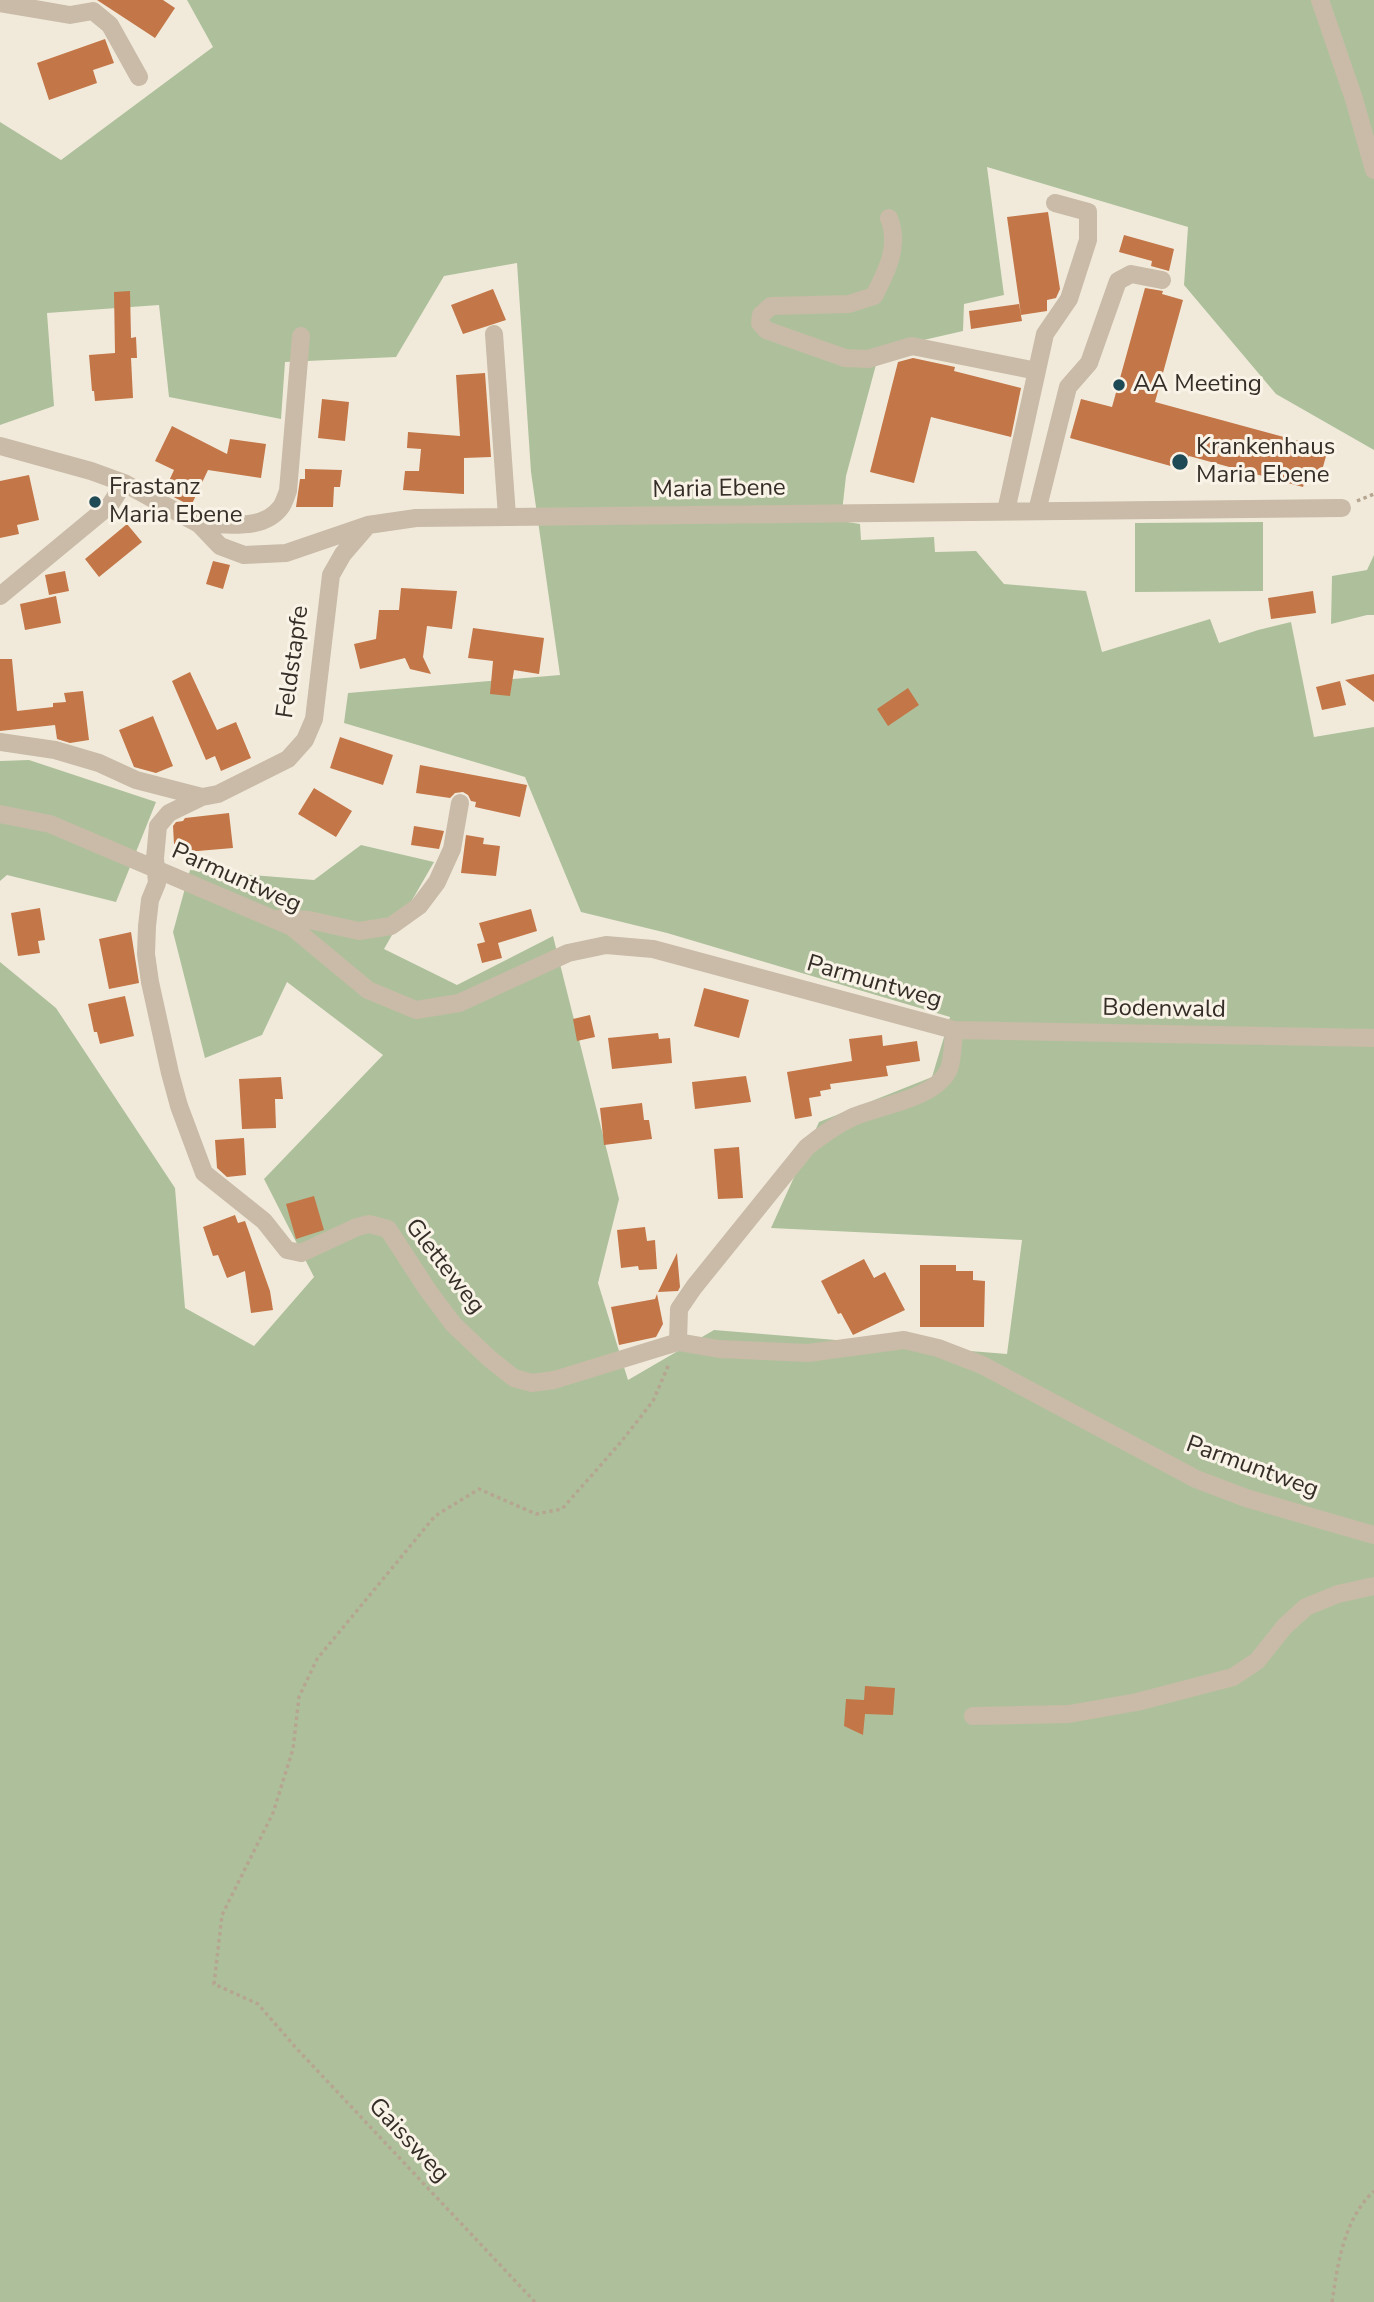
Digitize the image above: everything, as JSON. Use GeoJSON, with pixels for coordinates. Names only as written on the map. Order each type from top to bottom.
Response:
{"type":"FeatureCollection","features":[{"type":"Feature","properties":{"kind":"street"},"geometry":{"type":"LineString","coordinates":[[1320,0],[1354,99],[1374,170]]}},
{"type":"Feature","properties":{"kind":"street"},"geometry":{"type":"LineString","coordinates":[[0,3],[71,15],[93,11],[110,25],[139,77]]}},
{"type":"Feature","properties":{"kind":"street"},"geometry":{"type":"LineString","coordinates":[[1006,511],[1045,334],[1069,299],[1088,240],[1088,212],[1055,203]]}},
{"type":"Feature","properties":{"kind":"street"},"geometry":{"type":"LineString","coordinates":[[889,218],[893,252],[889,269],[874,296],[849,304],[771,306],[761,315],[760,323],[766,330],[845,358],[868,359],[912,346],[1037,371]]}},
{"type":"Feature","properties":{"kind":"street"},"geometry":{"type":"LineString","coordinates":[[1037,511],[1068,387],[1089,363],[1118,282],[1131,274],[1162,280]]}},
{"type":"Feature","properties":{"kind":"street"},"geometry":{"type":"LineString","coordinates":[[494,334],[507,516]]}},
{"type":"Feature","properties":{"kind":"street"},"geometry":{"type":"LineString","coordinates":[[199,524],[248,525],[266,519],[281,508],[288,491],[301,336]]}},
{"type":"Feature","properties":{"kind":"street","name":"Maria Ebene"},"geometry":{"type":"LineString","coordinates":[[0,446],[91,471],[124,484],[199,524],[220,546],[244,555],[286,554],[368,525],[416,518],[1342,508]]}},
{"type":"Feature","properties":{"kind":"street"},"geometry":{"type":"LineString","coordinates":[[0,596],[110,505],[124,484]]}},
{"type":"Feature","properties":{"kind":"street","name":"Feldstapfe"},"geometry":{"type":"LineString","coordinates":[[156,870],[158,826],[169,813],[265,773],[288,759],[306,740],[314,719],[331,575],[343,554],[368,525]]}},
{"type":"Feature","properties":{"kind":"street"},"geometry":{"type":"LineString","coordinates":[[0,742],[55,750],[100,763],[136,780],[202,797]]}},
{"type":"Feature","properties":{"kind":"street"},"geometry":{"type":"LineString","coordinates":[[268,917],[309,920],[359,931],[391,926],[419,906],[437,882],[452,849],[460,803]]}},
{"type":"Feature","properties":{"kind":"street","name":"Parmuntweg"},"geometry":{"type":"LineString","coordinates":[[0,814],[50,824],[292,927],[368,990],[416,1010],[459,1003],[568,953],[606,945],[653,949],[954,1030],[949,1068],[942,1079],[928,1091],[847,1120],[807,1147],[679,1309],[678,1342],[719,1349],[808,1353],[904,1340],[938,1348],[982,1365],[1196,1479],[1246,1498],[1374,1535]]}},
{"type":"Feature","properties":{"kind":"street","name":"Gletteweg"},"geometry":{"type":"LineString","coordinates":[[156,870],[157,883],[150,900],[146,954],[179,1106],[204,1173],[264,1222],[287,1250],[301,1253],[369,1224],[388,1229],[453,1324],[490,1360],[514,1378],[532,1383],[554,1380],[678,1342]]}},
{"type":"Feature","properties":{"kind":"street","name":"Bodenwald"},"geometry":{"type":"LineString","coordinates":[[954,1030],[1374,1038]]}},
{"type":"Feature","properties":{"kind":"street"},"geometry":{"type":"LineString","coordinates":[[973,1716],[1069,1714],[1137,1702],[1233,1677],[1257,1661],[1285,1626],[1306,1607],[1338,1594],[1374,1586]]}},
{"type":"Feature","properties":{"kind":"path","name":"Gaissweg"},"geometry":{"type":"LineString","coordinates":[[534,2302],[258,2004],[214,1984],[222,1914],[273,1813],[293,1749],[299,1697],[317,1659],[435,1516],[446,1509],[479,1489],[536,1514],[562,1509],[621,1443],[653,1401],[678,1342]]}},
{"type":"Feature","properties":{"kind":"path"},"geometry":{"type":"LineString","coordinates":[[1332,2302],[1339,2253],[1359,2204],[1374,2191]]}},
{"type":"Feature","properties":{"kind":"green space"},"geometry":{"type":"Polygon","coordinates":[[[187,0],[1374,0],[1374,450],[1276,394],[1184,285],[1188,227],[987,167],[1004,295],[964,304],[963,331],[880,350],[846,476],[841,521],[860,524],[861,540],[934,537],[935,552],[976,551],[1004,584],[1086,591],[1102,652],[1210,619],[1219,643],[1291,622],[1314,737],[1374,727],[1374,2302],[0,2302],[0,962],[56,1008],[175,1188],[185,1308],[254,1346],[314,1277],[264,1179],[383,1055],[287,982],[262,1035],[205,1058],[173,932],[190,870],[314,880],[361,845],[434,862],[384,949],[457,985],[553,936],[619,1199],[598,1283],[628,1380],[714,1330],[1007,1354],[1022,1240],[771,1228],[819,1122],[932,1077],[950,1017],[667,933],[581,912],[525,777],[344,723],[348,693],[560,675],[531,472],[517,263],[444,276],[396,357],[285,362],[281,419],[169,397],[159,305],[47,313],[54,406],[0,425],[0,122],[61,160],[213,47],[187,0]]]}},
{"type":"Feature","properties":{"kind":"green space"},"geometry":{"type":"Polygon","coordinates":[[[1263,522],[1263,591],[1135,592],[1135,523],[1263,522]]]}},
{"type":"Feature","properties":{"kind":"green space"},"geometry":{"type":"Polygon","coordinates":[[[1374,555],[1374,615],[1331,624],[1332,576],[1367,570],[1374,555]]]}},
{"type":"Feature","properties":{"kind":"green space"},"geometry":{"type":"Polygon","coordinates":[[[29,760],[156,802],[116,902],[7,875],[0,881],[0,761],[29,760]]]}},
{"type":"Feature","properties":{"kind":"building"},"geometry":{"type":"Polygon","coordinates":[[[97,0],[163,0],[175,8],[155,38],[97,0]]]}},
{"type":"Feature","properties":{"kind":"building"},"geometry":{"type":"Polygon","coordinates":[[[105,39],[114,63],[93,70],[97,83],[49,100],[37,63],[105,39]]]}},
{"type":"Feature","properties":{"kind":"building"},"geometry":{"type":"Polygon","coordinates":[[[1048,212],[1060,289],[1056,298],[1047,300],[1047,311],[1021,315],[1007,217],[1048,212]]]}},
{"type":"Feature","properties":{"kind":"building"},"geometry":{"type":"Polygon","coordinates":[[[1124,235],[1174,249],[1169,271],[1151,266],[1152,261],[1119,252],[1124,235]]]}},
{"type":"Feature","properties":{"kind":"building"},"geometry":{"type":"Polygon","coordinates":[[[1145,288],[1163,291],[1162,294],[1183,300],[1155,402],[1328,449],[1321,474],[1308,471],[1303,487],[1189,456],[1185,470],[1070,438],[1081,399],[1112,407],[1145,288]]]}},
{"type":"Feature","properties":{"kind":"building"},"geometry":{"type":"Polygon","coordinates":[[[493,289],[506,320],[463,334],[451,305],[493,289]]]}},
{"type":"Feature","properties":{"kind":"building"},"geometry":{"type":"Polygon","coordinates":[[[130,291],[131,338],[136,337],[137,358],[131,358],[133,398],[95,401],[89,355],[115,353],[114,292],[130,291]]]}},
{"type":"Feature","properties":{"kind":"building"},"geometry":{"type":"Polygon","coordinates":[[[1019,304],[1022,321],[971,329],[969,311],[1019,304]]]}},
{"type":"Feature","properties":{"kind":"building"},"geometry":{"type":"Polygon","coordinates":[[[913,358],[955,367],[954,371],[1021,388],[1011,437],[931,417],[914,483],[870,472],[898,362],[913,358]]]}},
{"type":"Feature","properties":{"kind":"building"},"geometry":{"type":"Polygon","coordinates":[[[485,373],[491,457],[464,458],[464,494],[403,490],[405,471],[419,471],[421,449],[407,448],[408,432],[460,436],[456,375],[485,373]]]}},
{"type":"Feature","properties":{"kind":"building"},"geometry":{"type":"Polygon","coordinates":[[[322,399],[349,402],[345,441],[318,438],[322,399]]]}},
{"type":"Feature","properties":{"kind":"building"},"geometry":{"type":"Polygon","coordinates":[[[172,426],[227,454],[230,439],[266,444],[261,478],[208,470],[191,506],[164,492],[174,470],[155,461],[172,426]]]}},
{"type":"Feature","properties":{"kind":"building"},"geometry":{"type":"Polygon","coordinates":[[[305,469],[342,470],[340,487],[334,487],[333,507],[296,507],[300,479],[305,479],[305,469]]]}},
{"type":"Feature","properties":{"kind":"building"},"geometry":{"type":"Polygon","coordinates":[[[29,475],[39,520],[17,525],[19,534],[0,538],[0,481],[29,475]]]}},
{"type":"Feature","properties":{"kind":"building"},"geometry":{"type":"Polygon","coordinates":[[[127,524],[142,542],[99,577],[85,559],[127,524]]]}},
{"type":"Feature","properties":{"kind":"building"},"geometry":{"type":"Polygon","coordinates":[[[213,561],[230,565],[223,589],[206,584],[213,561]]]}},
{"type":"Feature","properties":{"kind":"building"},"geometry":{"type":"Polygon","coordinates":[[[65,571],[69,591],[49,595],[45,575],[65,571]]]}},
{"type":"Feature","properties":{"kind":"building"},"geometry":{"type":"Polygon","coordinates":[[[401,588],[457,591],[452,629],[427,626],[423,657],[431,674],[410,669],[405,658],[360,669],[354,644],[376,639],[379,610],[399,610],[401,588]]]}},
{"type":"Feature","properties":{"kind":"building"},"geometry":{"type":"Polygon","coordinates":[[[1313,591],[1316,613],[1271,619],[1268,598],[1313,591]]]}},
{"type":"Feature","properties":{"kind":"building"},"geometry":{"type":"Polygon","coordinates":[[[56,596],[61,623],[25,630],[20,604],[56,596]]]}},
{"type":"Feature","properties":{"kind":"building"},"geometry":{"type":"Polygon","coordinates":[[[473,628],[544,638],[539,674],[514,670],[510,696],[490,694],[493,661],[468,658],[473,628]]]}},
{"type":"Feature","properties":{"kind":"building"},"geometry":{"type":"Polygon","coordinates":[[[0,659],[12,659],[17,711],[53,707],[53,703],[66,702],[64,693],[83,691],[89,740],[70,743],[57,739],[55,725],[0,731],[0,659]]]}},
{"type":"Feature","properties":{"kind":"building"},"geometry":{"type":"Polygon","coordinates":[[[190,672],[217,730],[236,722],[251,758],[221,771],[215,756],[206,760],[172,681],[190,672]]]}},
{"type":"Feature","properties":{"kind":"building"},"geometry":{"type":"Polygon","coordinates":[[[1374,674],[1374,702],[1345,680],[1374,674]]]}},
{"type":"Feature","properties":{"kind":"building"},"geometry":{"type":"Polygon","coordinates":[[[1340,681],[1346,705],[1322,710],[1316,687],[1340,681]]]}},
{"type":"Feature","properties":{"kind":"building"},"geometry":{"type":"Polygon","coordinates":[[[908,688],[919,705],[888,726],[877,709],[908,688]]]}},
{"type":"Feature","properties":{"kind":"building"},"geometry":{"type":"Polygon","coordinates":[[[153,716],[173,766],[156,773],[134,767],[119,730],[153,716]]]}},
{"type":"Feature","properties":{"kind":"building"},"geometry":{"type":"Polygon","coordinates":[[[340,737],[393,755],[383,785],[330,768],[340,737]]]}},
{"type":"Feature","properties":{"kind":"building"},"geometry":{"type":"Polygon","coordinates":[[[420,765],[527,785],[520,817],[475,807],[476,802],[471,801],[463,792],[455,793],[450,798],[416,793],[420,765]]]}},
{"type":"Feature","properties":{"kind":"building"},"geometry":{"type":"Polygon","coordinates":[[[314,788],[352,811],[336,837],[298,814],[314,788]]]}},
{"type":"Feature","properties":{"kind":"building"},"geometry":{"type":"Polygon","coordinates":[[[229,813],[233,848],[186,852],[185,844],[174,844],[173,826],[176,822],[185,818],[229,813]]]}},
{"type":"Feature","properties":{"kind":"building"},"geometry":{"type":"Polygon","coordinates":[[[414,826],[444,831],[439,849],[411,845],[414,826]]]}},
{"type":"Feature","properties":{"kind":"building"},"geometry":{"type":"Polygon","coordinates":[[[466,835],[484,838],[483,844],[500,846],[496,876],[461,873],[466,835]]]}},
{"type":"Feature","properties":{"kind":"building"},"geometry":{"type":"Polygon","coordinates":[[[40,908],[45,940],[38,941],[40,953],[18,956],[11,913],[40,908]]]}},
{"type":"Feature","properties":{"kind":"building"},"geometry":{"type":"Polygon","coordinates":[[[531,909],[537,931],[498,943],[502,958],[482,963],[477,944],[485,942],[479,923],[531,909]]]}},
{"type":"Feature","properties":{"kind":"building"},"geometry":{"type":"Polygon","coordinates":[[[131,932],[139,983],[109,989],[99,939],[131,932]]]}},
{"type":"Feature","properties":{"kind":"building"},"geometry":{"type":"Polygon","coordinates":[[[704,988],[749,1000],[739,1038],[694,1026],[704,988]]]}},
{"type":"Feature","properties":{"kind":"building"},"geometry":{"type":"Polygon","coordinates":[[[125,996],[134,1036],[100,1044],[97,1032],[94,1032],[88,1004],[125,996]]]}},
{"type":"Feature","properties":{"kind":"building"},"geometry":{"type":"Polygon","coordinates":[[[590,1015],[595,1037],[577,1041],[573,1019],[590,1015]]]}},
{"type":"Feature","properties":{"kind":"building"},"geometry":{"type":"Polygon","coordinates":[[[658,1033],[659,1039],[670,1038],[672,1063],[612,1069],[608,1038],[658,1033]]]}},
{"type":"Feature","properties":{"kind":"building"},"geometry":{"type":"Polygon","coordinates":[[[882,1035],[883,1046],[917,1041],[920,1061],[886,1066],[888,1076],[830,1084],[831,1089],[820,1091],[821,1096],[809,1098],[812,1116],[795,1119],[787,1072],[852,1061],[849,1039],[882,1035]]]}},
{"type":"Feature","properties":{"kind":"building"},"geometry":{"type":"Polygon","coordinates":[[[746,1076],[751,1102],[695,1109],[692,1082],[746,1076]]]}},
{"type":"Feature","properties":{"kind":"building"},"geometry":{"type":"Polygon","coordinates":[[[281,1077],[283,1099],[275,1099],[276,1128],[242,1129],[239,1079],[281,1077]]]}},
{"type":"Feature","properties":{"kind":"building"},"geometry":{"type":"Polygon","coordinates":[[[642,1103],[644,1120],[649,1120],[652,1139],[604,1145],[600,1108],[642,1103]]]}},
{"type":"Feature","properties":{"kind":"building"},"geometry":{"type":"Polygon","coordinates":[[[244,1138],[246,1175],[227,1177],[217,1168],[215,1140],[244,1138]]]}},
{"type":"Feature","properties":{"kind":"building"},"geometry":{"type":"Polygon","coordinates":[[[739,1147],[743,1198],[718,1199],[714,1149],[739,1147]]]}},
{"type":"Feature","properties":{"kind":"building"},"geometry":{"type":"Polygon","coordinates":[[[314,1196],[324,1230],[296,1239],[286,1204],[314,1196]]]}},
{"type":"Feature","properties":{"kind":"building"},"geometry":{"type":"Polygon","coordinates":[[[235,1215],[238,1223],[245,1221],[270,1291],[273,1310],[251,1313],[245,1271],[227,1278],[218,1255],[213,1256],[203,1227],[235,1215]]]}},
{"type":"Feature","properties":{"kind":"building"},"geometry":{"type":"Polygon","coordinates":[[[645,1227],[647,1241],[655,1240],[657,1269],[639,1270],[638,1266],[621,1268],[617,1230],[645,1227]]]}},
{"type":"Feature","properties":{"kind":"building"},"geometry":{"type":"Polygon","coordinates":[[[677,1253],[680,1287],[678,1291],[658,1292],[677,1253]]]}},
{"type":"Feature","properties":{"kind":"building"},"geometry":{"type":"Polygon","coordinates":[[[864,1259],[874,1278],[885,1272],[905,1310],[853,1335],[841,1313],[838,1314],[821,1281],[864,1259]]]}},
{"type":"Feature","properties":{"kind":"building"},"geometry":{"type":"Polygon","coordinates":[[[920,1265],[956,1265],[956,1271],[973,1271],[973,1280],[985,1281],[984,1327],[920,1327],[920,1265]]]}},
{"type":"Feature","properties":{"kind":"building"},"geometry":{"type":"Polygon","coordinates":[[[657,1294],[663,1324],[656,1337],[619,1345],[611,1307],[655,1299],[657,1294]]]}},
{"type":"Feature","properties":{"kind":"building"},"geometry":{"type":"Polygon","coordinates":[[[865,1686],[895,1688],[893,1715],[865,1714],[863,1735],[844,1726],[846,1699],[864,1700],[865,1686]]]}},
{"type":"Feature","properties":{"kind":"place","name":"AA Meeting"},"geometry":{"type":"Point","coordinates":[1119,385]}},
{"type":"Feature","properties":{"kind":"place","name":"Krankenhaus Maria Ebene"},"geometry":{"type":"Point","coordinates":[1180,462]}},
{"type":"Feature","properties":{"kind":"place","name":"Frastanz Maria Ebene"},"geometry":{"type":"Point","coordinates":[95,502]}}]}
